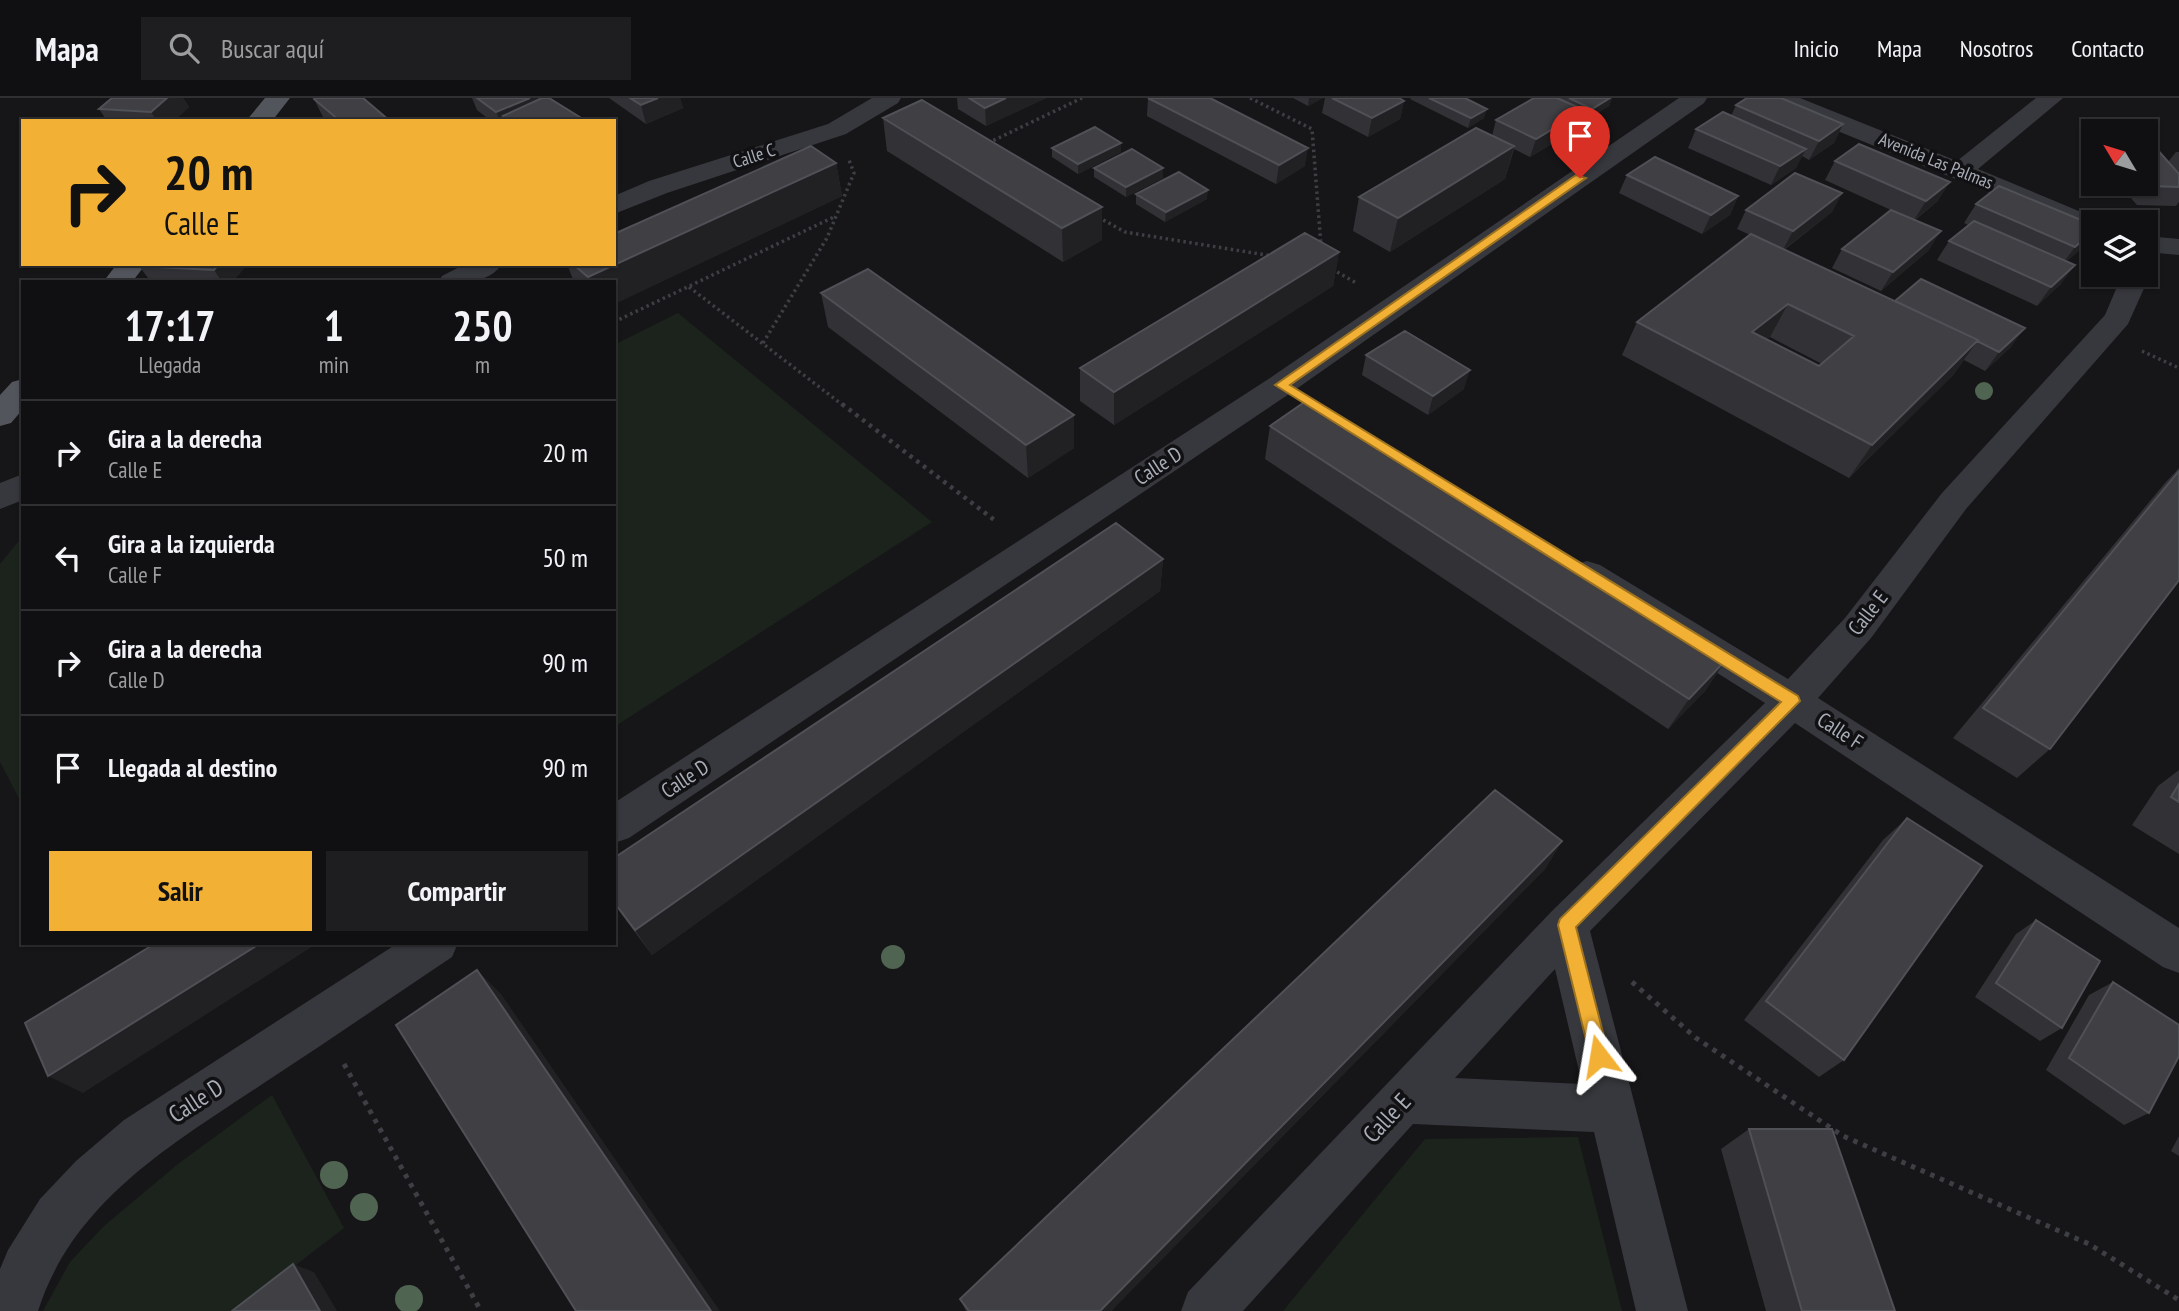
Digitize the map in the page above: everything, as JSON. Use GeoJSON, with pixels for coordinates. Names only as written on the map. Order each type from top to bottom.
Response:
{"type":"FeatureCollection","features":[{"type":"Feature","properties":{"kind":"main road"},"geometry":{"type":"LineString","coordinates":[[260,119],[278,98]]}},
{"type":"Feature","properties":{"kind":"main road"},"geometry":{"type":"LineString","coordinates":[[119,280],[130,266]]}},
{"type":"Feature","properties":{"kind":"main road"},"geometry":{"type":"LineString","coordinates":[[0,415],[21,391]]}},
{"type":"Feature","properties":{"kind":"street","name":"Calle C"},"geometry":{"type":"LineString","coordinates":[[616,205],[658,187],[837,130],[886,98]]}},
{"type":"Feature","properties":{"kind":"street","name":"Calle D"},"geometry":{"type":"LineString","coordinates":[[616,824],[1281,385],[1695,98]]}},
{"type":"Feature","properties":{"kind":"street","name":"Avenida Las Palmas"},"geometry":{"type":"LineString","coordinates":[[1778,98],[2081,220]]}},
{"type":"Feature","properties":{"kind":"street"},"geometry":{"type":"LineString","coordinates":[[1960,171],[2051,98]]}},
{"type":"Feature","properties":{"kind":"street"},"geometry":{"type":"LineString","coordinates":[[2158,247],[2179,247]]}},
{"type":"Feature","properties":{"kind":"street"},"geometry":{"type":"LineString","coordinates":[[456,280],[484,266]]}},
{"type":"Feature","properties":{"kind":"street","name":"Calle E"},"geometry":{"type":"LineString","coordinates":[[1208,1311],[1567,925],[1792,701],[1858,628],[1954,501],[2118,318],[2131,287]]}},
{"type":"Feature","properties":{"kind":"street"},"geometry":{"type":"LineString","coordinates":[[1281,385],[1317,407]]}},
{"type":"Feature","properties":{"kind":"street"},"geometry":{"type":"LineString","coordinates":[[0,497],[21,487]]}},
{"type":"Feature","properties":{"kind":"street","name":"Calle F"},"geometry":{"type":"LineString","coordinates":[[1555,554],[1792,701],[2179,952]]}},
{"type":"Feature","properties":{"kind":"street"},"geometry":{"type":"LineString","coordinates":[[1567,925],[1662,1311]]}},
{"type":"Feature","properties":{"kind":"street","name":"Calle D"},"geometry":{"type":"LineString","coordinates":[[12,1311],[26,1268],[51,1227],[93,1178],[141,1137],[433,945]]}},
{"type":"Feature","properties":{"kind":"street"},"geometry":{"type":"LineString","coordinates":[[1403,1100],[1612,1109]]}},
{"type":"Feature","properties":{"kind":"path"},"geometry":{"type":"LineString","coordinates":[[987,143],[1082,98]]}},
{"type":"Feature","properties":{"kind":"path"},"geometry":{"type":"LineString","coordinates":[[1250,98],[1312,129],[1321,250]]}},
{"type":"Feature","properties":{"kind":"path"},"geometry":{"type":"LineString","coordinates":[[763,343],[827,238],[854,173],[837,130]]}},
{"type":"Feature","properties":{"kind":"path"},"geometry":{"type":"LineString","coordinates":[[1091,213],[1125,232],[1283,257]]}},
{"type":"Feature","properties":{"kind":"path"},"geometry":{"type":"LineString","coordinates":[[616,321],[836,216]]}},
{"type":"Feature","properties":{"kind":"path"},"geometry":{"type":"LineString","coordinates":[[1322,264],[1396,305]]}},
{"type":"Feature","properties":{"kind":"path"},"geometry":{"type":"LineString","coordinates":[[689,287],[1033,549]]}},
{"type":"Feature","properties":{"kind":"path"},"geometry":{"type":"LineString","coordinates":[[1626,977],[1696,1038],[1843,1136],[2089,1244],[2179,1300]]}},
{"type":"Feature","properties":{"kind":"path"},"geometry":{"type":"LineString","coordinates":[[319,1020],[481,1311]]}},
{"type":"Feature","properties":{"kind":"shaded area"},"geometry":{"type":"Polygon","coordinates":[[[678,313],[932,522],[616,726],[616,344],[678,313]]]}},
{"type":"Feature","properties":{"kind":"shaded area"},"geometry":{"type":"Polygon","coordinates":[[[21,538],[21,802],[0,762],[0,564],[21,538]]]}},
{"type":"Feature","properties":{"kind":"shaded area"},"geometry":{"type":"Polygon","coordinates":[[[272,1095],[344,1228],[236,1311],[43,1311],[70,1262],[104,1226],[178,1164],[272,1095]]]}},
{"type":"Feature","properties":{"kind":"shaded area"},"geometry":{"type":"Polygon","coordinates":[[[1578,1137],[1622,1311],[1283,1311],[1425,1139],[1578,1137]]]}},
{"type":"Feature","properties":{"kind":"building"},"geometry":{"type":"Polygon","coordinates":[[[112,98],[167,98],[151,112],[99,109],[112,98]]]}},
{"type":"Feature","properties":{"kind":"building"},"geometry":{"type":"Polygon","coordinates":[[[363,98],[388,119],[338,119],[314,99],[363,98]]]}},
{"type":"Feature","properties":{"kind":"building"},"geometry":{"type":"Polygon","coordinates":[[[477,98],[530,98],[496,112],[477,98]]]}},
{"type":"Feature","properties":{"kind":"building"},"geometry":{"type":"Polygon","coordinates":[[[542,98],[549,98],[583,119],[508,119],[503,116],[542,98]]]}},
{"type":"Feature","properties":{"kind":"building"},"geometry":{"type":"Polygon","coordinates":[[[630,98],[658,98],[641,105],[630,98]]]}},
{"type":"Feature","properties":{"kind":"building"},"geometry":{"type":"Polygon","coordinates":[[[969,98],[1006,98],[985,108],[969,98]]]}},
{"type":"Feature","properties":{"kind":"building"},"geometry":{"type":"Polygon","coordinates":[[[1148,98],[1210,98],[1308,148],[1279,165],[1148,98]]]}},
{"type":"Feature","properties":{"kind":"building"},"geometry":{"type":"Polygon","coordinates":[[[1332,98],[1399,98],[1404,101],[1372,118],[1332,98]]]}},
{"type":"Feature","properties":{"kind":"building"},"geometry":{"type":"Polygon","coordinates":[[[1429,98],[1465,98],[1487,109],[1471,118],[1429,98]]]}},
{"type":"Feature","properties":{"kind":"building"},"geometry":{"type":"Polygon","coordinates":[[[1534,98],[1557,98],[1584,110],[1536,139],[1496,120],[1534,98]]]}},
{"type":"Feature","properties":{"kind":"building"},"geometry":{"type":"Polygon","coordinates":[[[1569,98],[1610,98],[1592,109],[1569,98]]]}},
{"type":"Feature","properties":{"kind":"building"},"geometry":{"type":"Polygon","coordinates":[[[1747,98],[1781,98],[1843,124],[1819,141],[1736,105],[1747,98]]]}},
{"type":"Feature","properties":{"kind":"building"},"geometry":{"type":"Polygon","coordinates":[[[922,100],[1102,207],[1062,228],[883,118],[922,100]]]}},
{"type":"Feature","properties":{"kind":"building"},"geometry":{"type":"Polygon","coordinates":[[[1723,112],[1806,149],[1780,166],[1696,129],[1723,112]]]}},
{"type":"Feature","properties":{"kind":"building"},"geometry":{"type":"Polygon","coordinates":[[[1095,127],[1121,143],[1078,164],[1052,148],[1095,127]]]}},
{"type":"Feature","properties":{"kind":"building"},"geometry":{"type":"Polygon","coordinates":[[[1476,128],[1514,146],[1398,218],[1359,197],[1476,128]]]}},
{"type":"Feature","properties":{"kind":"building"},"geometry":{"type":"Polygon","coordinates":[[[1859,144],[1950,182],[1926,201],[1835,161],[1859,144]]]}},
{"type":"Feature","properties":{"kind":"building"},"geometry":{"type":"Polygon","coordinates":[[[811,146],[836,163],[616,264],[616,233],[811,146]]]}},
{"type":"Feature","properties":{"kind":"building"},"geometry":{"type":"Polygon","coordinates":[[[1132,149],[1163,168],[1126,187],[1094,168],[1132,149]]]}},
{"type":"Feature","properties":{"kind":"building"},"geometry":{"type":"Polygon","coordinates":[[[2158,150],[2179,174],[2179,187],[2158,186],[2158,150]]]}},
{"type":"Feature","properties":{"kind":"building"},"geometry":{"type":"Polygon","coordinates":[[[1655,157],[1738,196],[1711,215],[1627,175],[1655,157]]]}},
{"type":"Feature","properties":{"kind":"building"},"geometry":{"type":"Polygon","coordinates":[[[1179,172],[1208,190],[1166,212],[1136,194],[1179,172]]]}},
{"type":"Feature","properties":{"kind":"building"},"geometry":{"type":"Polygon","coordinates":[[[1795,173],[1842,193],[1793,231],[1746,210],[1795,173]]]}},
{"type":"Feature","properties":{"kind":"building"},"geometry":{"type":"Polygon","coordinates":[[[1999,186],[2081,220],[2081,242],[2075,247],[1976,204],[1999,186]]]}},
{"type":"Feature","properties":{"kind":"building"},"geometry":{"type":"Polygon","coordinates":[[[1891,210],[1941,231],[1893,272],[1842,249],[1891,210]]]}},
{"type":"Feature","properties":{"kind":"building"},"geometry":{"type":"Polygon","coordinates":[[[1974,221],[2075,265],[2051,287],[1949,241],[1974,221]]]}},
{"type":"Feature","properties":{"kind":"building"},"geometry":{"type":"Polygon","coordinates":[[[1305,233],[1339,252],[1114,392],[1080,368],[1305,233]]]}},
{"type":"Feature","properties":{"kind":"building"},"geometry":{"type":"Polygon","coordinates":[[[1751,234],[1978,340],[1872,445],[1637,322],[1751,234]],[[1788,304],[1752,332],[1819,366],[1854,336],[1788,304]]]}},
{"type":"Feature","properties":{"kind":"building"},"geometry":{"type":"Polygon","coordinates":[[[139,266],[217,266],[214,270],[139,266]]]}},
{"type":"Feature","properties":{"kind":"building"},"geometry":{"type":"Polygon","coordinates":[[[575,266],[612,266],[588,277],[575,266]]]}},
{"type":"Feature","properties":{"kind":"building"},"geometry":{"type":"Polygon","coordinates":[[[868,269],[1074,415],[1026,445],[821,293],[868,269]]]}},
{"type":"Feature","properties":{"kind":"building"},"geometry":{"type":"Polygon","coordinates":[[[1921,279],[2025,328],[1999,352],[1895,301],[1921,279]]]}},
{"type":"Feature","properties":{"kind":"building"},"geometry":{"type":"Polygon","coordinates":[[[1405,331],[1470,370],[1433,396],[1366,355],[1405,331]]]}},
{"type":"Feature","properties":{"kind":"building"},"geometry":{"type":"Polygon","coordinates":[[[1309,399],[1726,660],[1689,699],[1270,426],[1309,399]]]}},
{"type":"Feature","properties":{"kind":"building"},"geometry":{"type":"Polygon","coordinates":[[[2179,471],[2179,580],[2050,749],[1983,708],[2179,471]]]}},
{"type":"Feature","properties":{"kind":"building"},"geometry":{"type":"Polygon","coordinates":[[[1116,523],[1163,559],[635,930],[616,905],[616,857],[1116,523]]]}},
{"type":"Feature","properties":{"kind":"building"},"geometry":{"type":"Polygon","coordinates":[[[2179,784],[2179,802],[2171,797],[2179,784]]]}},
{"type":"Feature","properties":{"kind":"building"},"geometry":{"type":"Polygon","coordinates":[[[1495,790],[1562,841],[1100,1311],[969,1311],[960,1299],[1495,790]]]}},
{"type":"Feature","properties":{"kind":"building"},"geometry":{"type":"Polygon","coordinates":[[[1907,818],[1982,866],[1844,1060],[1766,1001],[1907,818]]]}},
{"type":"Feature","properties":{"kind":"building"},"geometry":{"type":"Polygon","coordinates":[[[2036,920],[2100,961],[2062,1028],[1996,983],[2036,920]]]}},
{"type":"Feature","properties":{"kind":"building"},"geometry":{"type":"Polygon","coordinates":[[[153,945],[258,945],[48,1076],[25,1023],[153,945]]]}},
{"type":"Feature","properties":{"kind":"building"},"geometry":{"type":"Polygon","coordinates":[[[477,970],[711,1311],[576,1311],[396,1025],[477,970]]]}},
{"type":"Feature","properties":{"kind":"building"},"geometry":{"type":"Polygon","coordinates":[[[2113,982],[2179,1025],[2179,1056],[2149,1113],[2069,1058],[2113,982]]]}},
{"type":"Feature","properties":{"kind":"building"},"geometry":{"type":"Polygon","coordinates":[[[1749,1129],[1832,1129],[1895,1311],[1802,1311],[1749,1129]]]}},
{"type":"Feature","properties":{"kind":"building"},"geometry":{"type":"Polygon","coordinates":[[[293,1264],[320,1311],[232,1311],[293,1264]]]}},
{"type":"Feature","properties":{"kind":"route"},"geometry":{"type":"LineString","coordinates":[[1580,178],[1281,385],[1792,701],[1567,925],[1599,1056]]}}]}
